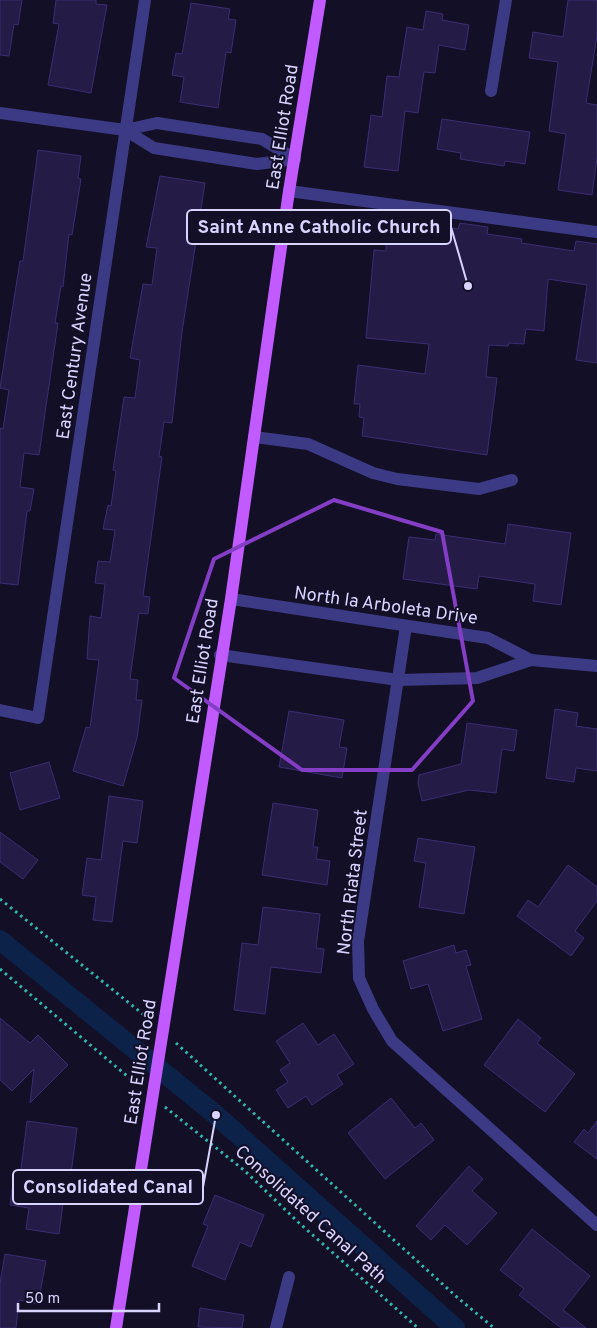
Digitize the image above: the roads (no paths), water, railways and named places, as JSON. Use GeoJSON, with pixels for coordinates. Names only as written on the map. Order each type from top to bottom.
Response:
{"type":"FeatureCollection","features":[{"type":"Feature","properties":{"kind":"main road","name":"East Elliot Road"},"geometry":{"type":"LineString","coordinates":[[116,1328],[220,655],[231,599],[289,190],[320,0]]}},
{"type":"Feature","properties":{"kind":"street","name":"East Century Avenue"},"geometry":{"type":"LineString","coordinates":[[0,710],[38,718],[145,0]]}},
{"type":"Feature","properties":{"kind":"street"},"geometry":{"type":"LineString","coordinates":[[491,92],[506,0]]}},
{"type":"Feature","properties":{"kind":"street"},"geometry":{"type":"LineString","coordinates":[[0,113],[125,130],[157,123],[262,139],[295,160]]}},
{"type":"Feature","properties":{"kind":"street"},"geometry":{"type":"LineString","coordinates":[[125,130],[154,148],[257,164],[295,160]]}},
{"type":"Feature","properties":{"kind":"street"},"geometry":{"type":"LineString","coordinates":[[289,190],[597,232]]}},
{"type":"Feature","properties":{"kind":"street"},"geometry":{"type":"LineString","coordinates":[[254,437],[308,444],[373,473],[396,479],[479,489],[512,480]]}},
{"type":"Feature","properties":{"kind":"street","name":"North la Arboleta Drive"},"geometry":{"type":"LineString","coordinates":[[231,599],[488,638],[531,660],[597,666]]}},
{"type":"Feature","properties":{"kind":"street","name":"North Riata Street"},"geometry":{"type":"LineString","coordinates":[[406,626],[358,941],[359,978],[373,1009],[392,1041],[597,1225]]}},
{"type":"Feature","properties":{"kind":"street","name":"North la Arboleta Drive"},"geometry":{"type":"LineString","coordinates":[[220,655],[398,680],[477,678],[531,660]]}},
{"type":"Feature","properties":{"kind":"street"},"geometry":{"type":"LineString","coordinates":[[276,1328],[289,1277]]}},
{"type":"Feature","properties":{"kind":"waterway"},"geometry":{"type":"LineString","coordinates":[[0,940],[216,1115],[455,1328]]}},
{"type":"Feature","properties":{"kind":"place","name":"Saint Anne Catholic Church"},"geometry":{"type":"Point","coordinates":[468,286]}},
{"type":"Feature","properties":{"kind":"place","name":"Consolidated Canal"},"geometry":{"type":"Point","coordinates":[216,1115]}}]}
